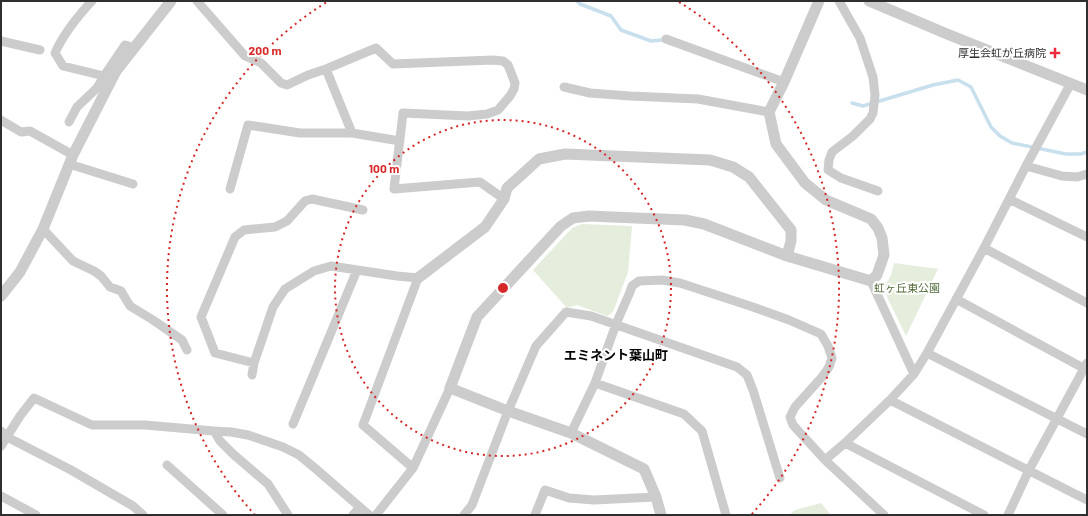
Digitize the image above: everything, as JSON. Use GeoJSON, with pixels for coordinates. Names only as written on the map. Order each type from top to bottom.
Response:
{"type":"FeatureCollection","features":[{"type":"Feature","properties":{"kind":"street"},"geometry":{"type":"LineString","coordinates":[[92,1],[76,18],[60,41],[55,53],[63,66],[104,76]]}},
{"type":"Feature","properties":{"kind":"street"},"geometry":{"type":"LineString","coordinates":[[1,296],[20,272],[43,229],[71,159],[116,71],[171,1]]}},
{"type":"Feature","properties":{"kind":"street"},"geometry":{"type":"LineString","coordinates":[[197,1],[245,56],[261,63],[280,83],[287,85],[376,48],[393,64],[493,60],[503,61],[508,65],[515,83],[514,89],[510,96],[498,110],[487,114],[468,116],[403,112],[394,189],[480,182],[504,199]]}},
{"type":"Feature","properties":{"kind":"street"},"geometry":{"type":"LineString","coordinates":[[819,1],[784,82],[769,112],[776,144],[805,183],[826,200],[871,219],[878,228],[882,238],[884,255],[877,274],[871,281]]}},
{"type":"Feature","properties":{"kind":"street"},"geometry":{"type":"LineString","coordinates":[[839,1],[860,38],[873,77],[875,95],[870,119],[853,136],[832,152],[828,160],[828,170],[842,178],[878,192]]}},
{"type":"Feature","properties":{"kind":"street"},"geometry":{"type":"LineString","coordinates":[[869,1],[1087,90]]}},
{"type":"Feature","properties":{"kind":"street"},"geometry":{"type":"LineString","coordinates":[[666,39],[784,82]]}},
{"type":"Feature","properties":{"kind":"street"},"geometry":{"type":"LineString","coordinates":[[1,41],[40,50]]}},
{"type":"Feature","properties":{"kind":"street"},"geometry":{"type":"LineString","coordinates":[[69,122],[77,107],[97,88],[125,45],[135,48]]}},
{"type":"Feature","properties":{"kind":"street"},"geometry":{"type":"LineString","coordinates":[[326,69],[352,133]]}},
{"type":"Feature","properties":{"kind":"street"},"geometry":{"type":"LineString","coordinates":[[825,460],[890,400],[914,374],[984,248],[1039,141],[1071,83]]}},
{"type":"Feature","properties":{"kind":"street"},"geometry":{"type":"LineString","coordinates":[[564,87],[590,93],[698,99],[769,112]]}},
{"type":"Feature","properties":{"kind":"street"},"geometry":{"type":"LineString","coordinates":[[1,120],[20,132],[30,132],[71,159],[133,184]]}},
{"type":"Feature","properties":{"kind":"street"},"geometry":{"type":"LineString","coordinates":[[230,189],[248,126],[300,133],[352,133],[400,141]]}},
{"type":"Feature","properties":{"kind":"street"},"geometry":{"type":"LineString","coordinates":[[413,468],[363,426],[418,278],[485,228],[504,199],[507,188],[539,159],[565,154],[710,160],[733,167],[749,177],[791,230],[791,241],[787,256]]}},
{"type":"Feature","properties":{"kind":"street"},"geometry":{"type":"LineString","coordinates":[[1026,166],[1062,176],[1077,177],[1087,174]]}},
{"type":"Feature","properties":{"kind":"street"},"geometry":{"type":"LineString","coordinates":[[254,363],[215,352],[201,317],[235,237],[244,230],[275,228],[287,221],[305,201],[312,199],[363,210]]}},
{"type":"Feature","properties":{"kind":"street"},"geometry":{"type":"LineString","coordinates":[[1009,199],[1087,237]]}},
{"type":"Feature","properties":{"kind":"street"},"geometry":{"type":"LineString","coordinates":[[376,515],[413,468],[450,388],[477,317],[561,226],[573,218],[589,216],[685,220],[704,224],[787,256],[871,281],[914,374]]}},
{"type":"Feature","properties":{"kind":"street"},"geometry":{"type":"LineString","coordinates":[[43,229],[73,261],[94,271],[101,276],[110,287],[121,291],[130,306],[182,340],[187,350]]}},
{"type":"Feature","properties":{"kind":"street"},"geometry":{"type":"LineString","coordinates":[[984,248],[1087,303]]}},
{"type":"Feature","properties":{"kind":"street"},"geometry":{"type":"LineString","coordinates":[[252,375],[254,363],[273,307],[285,289],[314,271],[331,266],[418,278]]}},
{"type":"Feature","properties":{"kind":"street"},"geometry":{"type":"LineString","coordinates":[[293,424],[357,270]]}},
{"type":"Feature","properties":{"kind":"street"},"geometry":{"type":"LineString","coordinates":[[571,433],[595,383],[616,324],[632,286],[640,281],[662,280],[680,283],[753,306],[820,334],[828,346],[832,358],[829,367],[795,407],[790,417],[793,425],[825,460],[884,515]]}},
{"type":"Feature","properties":{"kind":"street"},"geometry":{"type":"LineString","coordinates":[[956,299],[1086,367],[1028,470],[1008,515]]}},
{"type":"Feature","properties":{"kind":"street"},"geometry":{"type":"LineString","coordinates":[[464,515],[472,505],[508,411],[536,346],[566,312],[591,316],[616,324],[737,367],[748,375],[780,478]]}},
{"type":"Feature","properties":{"kind":"street"},"geometry":{"type":"LineString","coordinates":[[927,353],[1087,434]]}},
{"type":"Feature","properties":{"kind":"street"},"geometry":{"type":"LineString","coordinates":[[595,383],[684,414],[702,431],[726,515]]}},
{"type":"Feature","properties":{"kind":"street"},"geometry":{"type":"LineString","coordinates":[[450,388],[508,411],[571,433],[644,469],[662,515]]}},
{"type":"Feature","properties":{"kind":"street"},"geometry":{"type":"LineString","coordinates":[[1,446],[4,434],[34,398],[92,425],[145,425],[248,434],[283,447],[299,455],[369,515]]}},
{"type":"Feature","properties":{"kind":"street"},"geometry":{"type":"LineString","coordinates":[[890,400],[1087,500]]}},
{"type":"Feature","properties":{"kind":"street"},"geometry":{"type":"LineString","coordinates":[[214,431],[220,441],[233,454],[268,484],[288,515]]}},
{"type":"Feature","properties":{"kind":"street"},"geometry":{"type":"LineString","coordinates":[[4,434],[71,470],[133,506],[143,515]]}},
{"type":"Feature","properties":{"kind":"street"},"geometry":{"type":"LineString","coordinates":[[845,443],[984,515]]}},
{"type":"Feature","properties":{"kind":"street"},"geometry":{"type":"LineString","coordinates":[[167,465],[223,515]]}},
{"type":"Feature","properties":{"kind":"street"},"geometry":{"type":"LineString","coordinates":[[535,515],[545,490],[569,498],[594,500],[656,497]]}},
{"type":"Feature","properties":{"kind":"street"},"geometry":{"type":"LineString","coordinates":[[1,496],[36,515]]}},
{"type":"Feature","properties":{"kind":"street"},"geometry":{"type":"LineString","coordinates":[[353,515],[360,507]]}},
{"type":"Feature","properties":{"kind":"green space"},"geometry":{"type":"Polygon","coordinates":[[[582,224],[632,226],[628,272],[613,312],[607,316],[577,305],[567,308],[533,270],[572,228],[582,224]]]}},
{"type":"Feature","properties":{"kind":"green space","name":"虹ヶ丘東公園"},"geometry":{"type":"Polygon","coordinates":[[[894,263],[938,269],[906,336],[887,297],[885,286],[891,275],[894,263]]]}},
{"type":"Feature","properties":{"kind":"green space"},"geometry":{"type":"Polygon","coordinates":[[[821,503],[831,515],[789,515],[795,510],[821,503]]]}},
{"type":"Feature","properties":{"kind":"waterway"},"geometry":{"type":"LineString","coordinates":[[577,1],[580,4],[611,16],[621,30],[651,41],[662,40]]}},
{"type":"Feature","properties":{"kind":"waterway"},"geometry":{"type":"LineString","coordinates":[[852,103],[863,106],[933,85],[958,80],[971,87],[991,127],[1000,136],[1012,143],[1066,154],[1081,154],[1087,152]]}},
{"type":"Feature","properties":{"kind":"place","name":"厚生会虹が丘病院"},"geometry":{"type":"Point","coordinates":[1055,53]}},
{"type":"Feature","properties":{"kind":"district","name":"エミネント葉山町"},"geometry":{"type":"Point","coordinates":[616,355]}}]}
